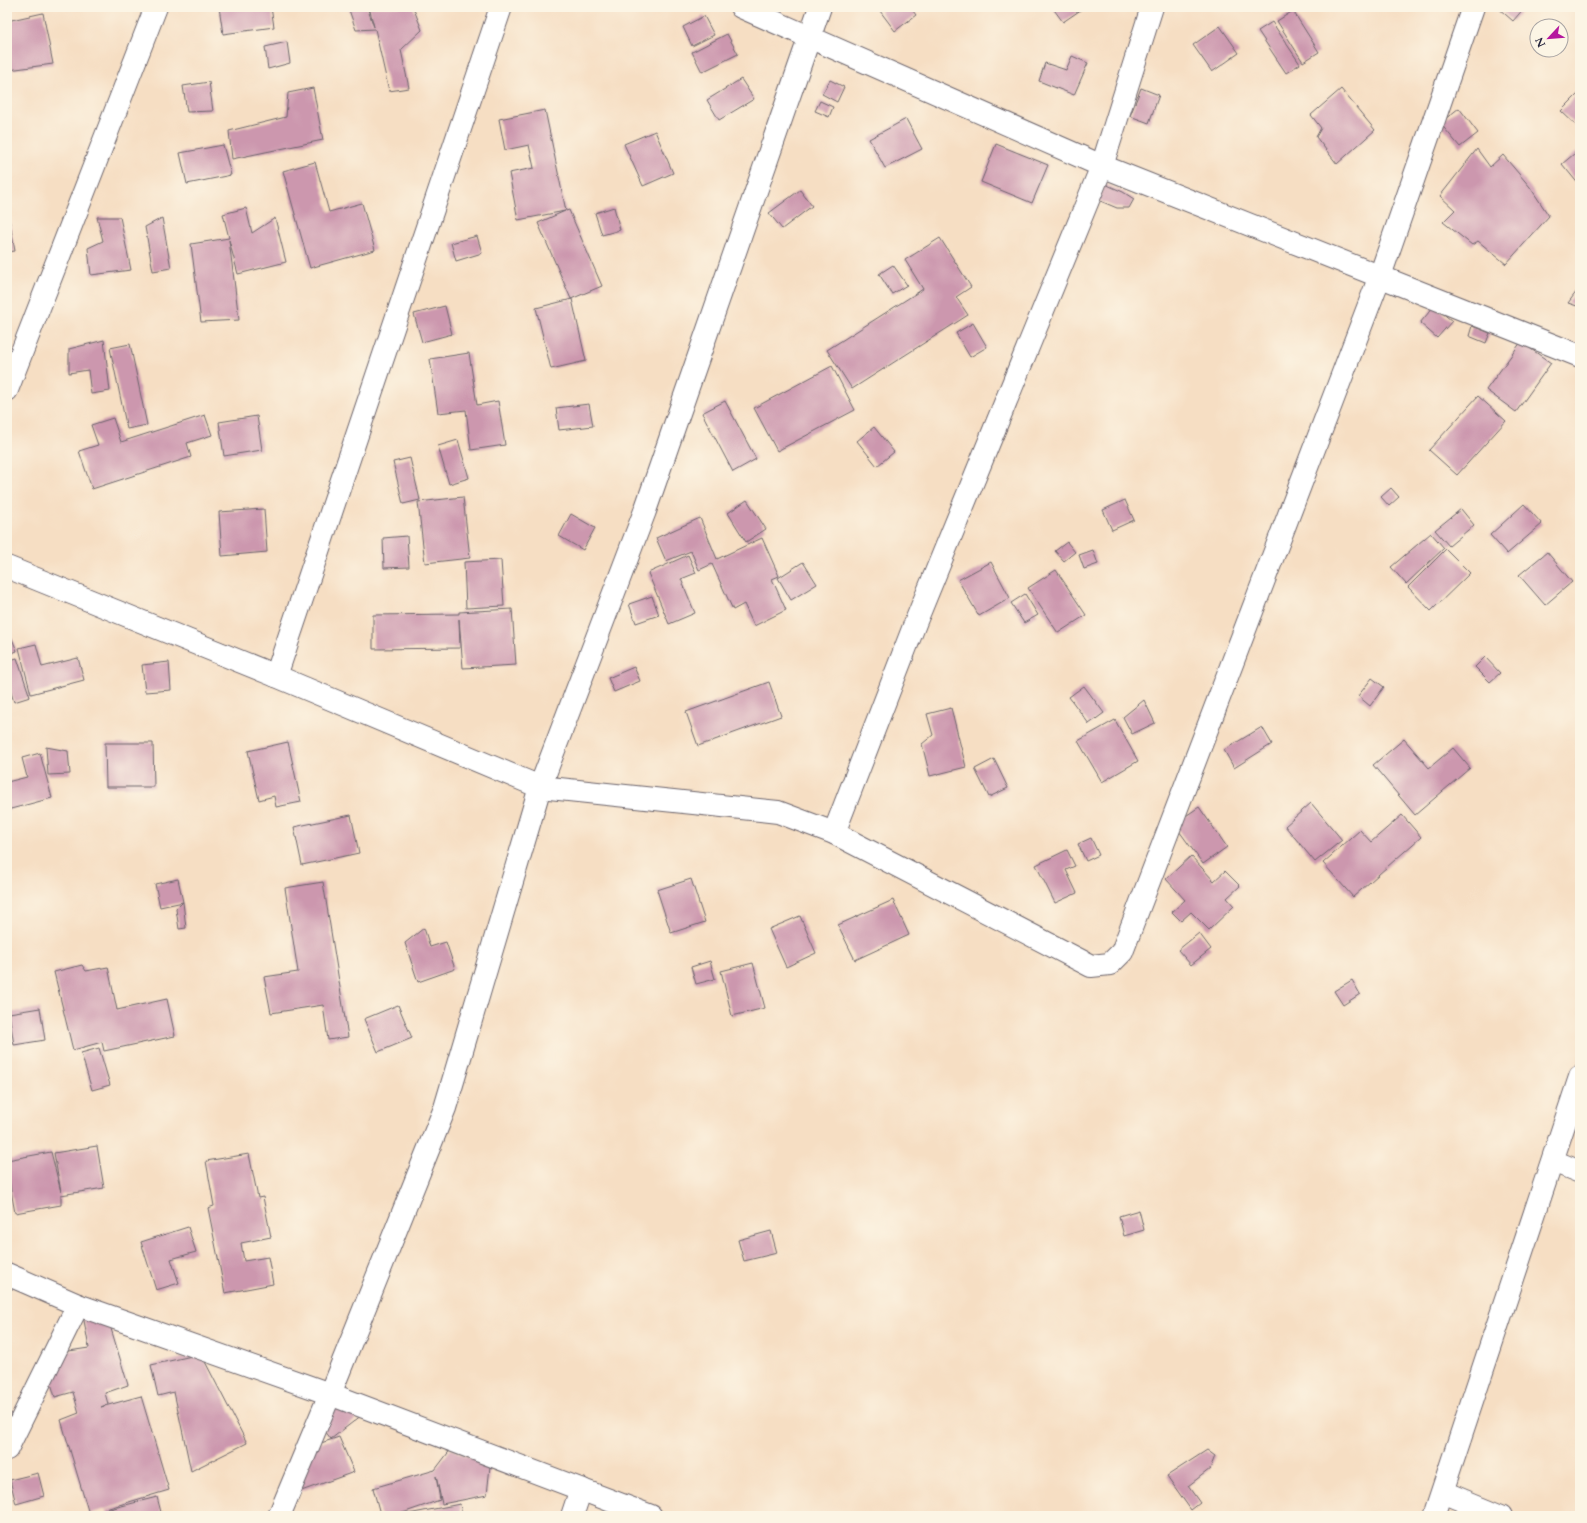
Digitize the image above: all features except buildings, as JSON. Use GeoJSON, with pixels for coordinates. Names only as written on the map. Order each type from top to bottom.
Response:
{"type":"FeatureCollection","features":[{"type":"Feature","properties":{"kind":"street"},"geometry":{"type":"LineString","coordinates":[[7,390],[156,7]]}},
{"type":"Feature","properties":{"kind":"street"},"geometry":{"type":"LineString","coordinates":[[276,676],[501,7]]}},
{"type":"Feature","properties":{"kind":"street"},"geometry":{"type":"LineString","coordinates":[[741,7],[1102,166],[1580,356]]}},
{"type":"Feature","properties":{"kind":"street"},"geometry":{"type":"LineString","coordinates":[[278,1516],[330,1394],[445,1108],[540,787],[645,511],[820,7]]}},
{"type":"Feature","properties":{"kind":"street"},"geometry":{"type":"LineString","coordinates":[[834,833],[916,621],[1102,166],[1152,7]]}},
{"type":"Feature","properties":{"kind":"street"},"geometry":{"type":"LineString","coordinates":[[7,567],[276,676],[540,787],[778,812],[834,833],[1091,966],[1110,964],[1122,952],[1380,276],[1473,7]]}},
{"type":"Feature","properties":{"kind":"street"},"geometry":{"type":"LineString","coordinates":[[1434,1516],[1580,1077]]}},
{"type":"Feature","properties":{"kind":"street"},"geometry":{"type":"LineString","coordinates":[[1553,1161],[1580,1172]]}},
{"type":"Feature","properties":{"kind":"street"},"geometry":{"type":"LineString","coordinates":[[7,1274],[78,1305],[330,1394],[652,1516]]}},
{"type":"Feature","properties":{"kind":"street"},"geometry":{"type":"LineString","coordinates":[[7,1449],[78,1305]]}},
{"type":"Feature","properties":{"kind":"street"},"geometry":{"type":"LineString","coordinates":[[572,1516],[581,1489]]}},
{"type":"Feature","properties":{"kind":"street"},"geometry":{"type":"LineString","coordinates":[[1443,1492],[1501,1516]]}}]}
